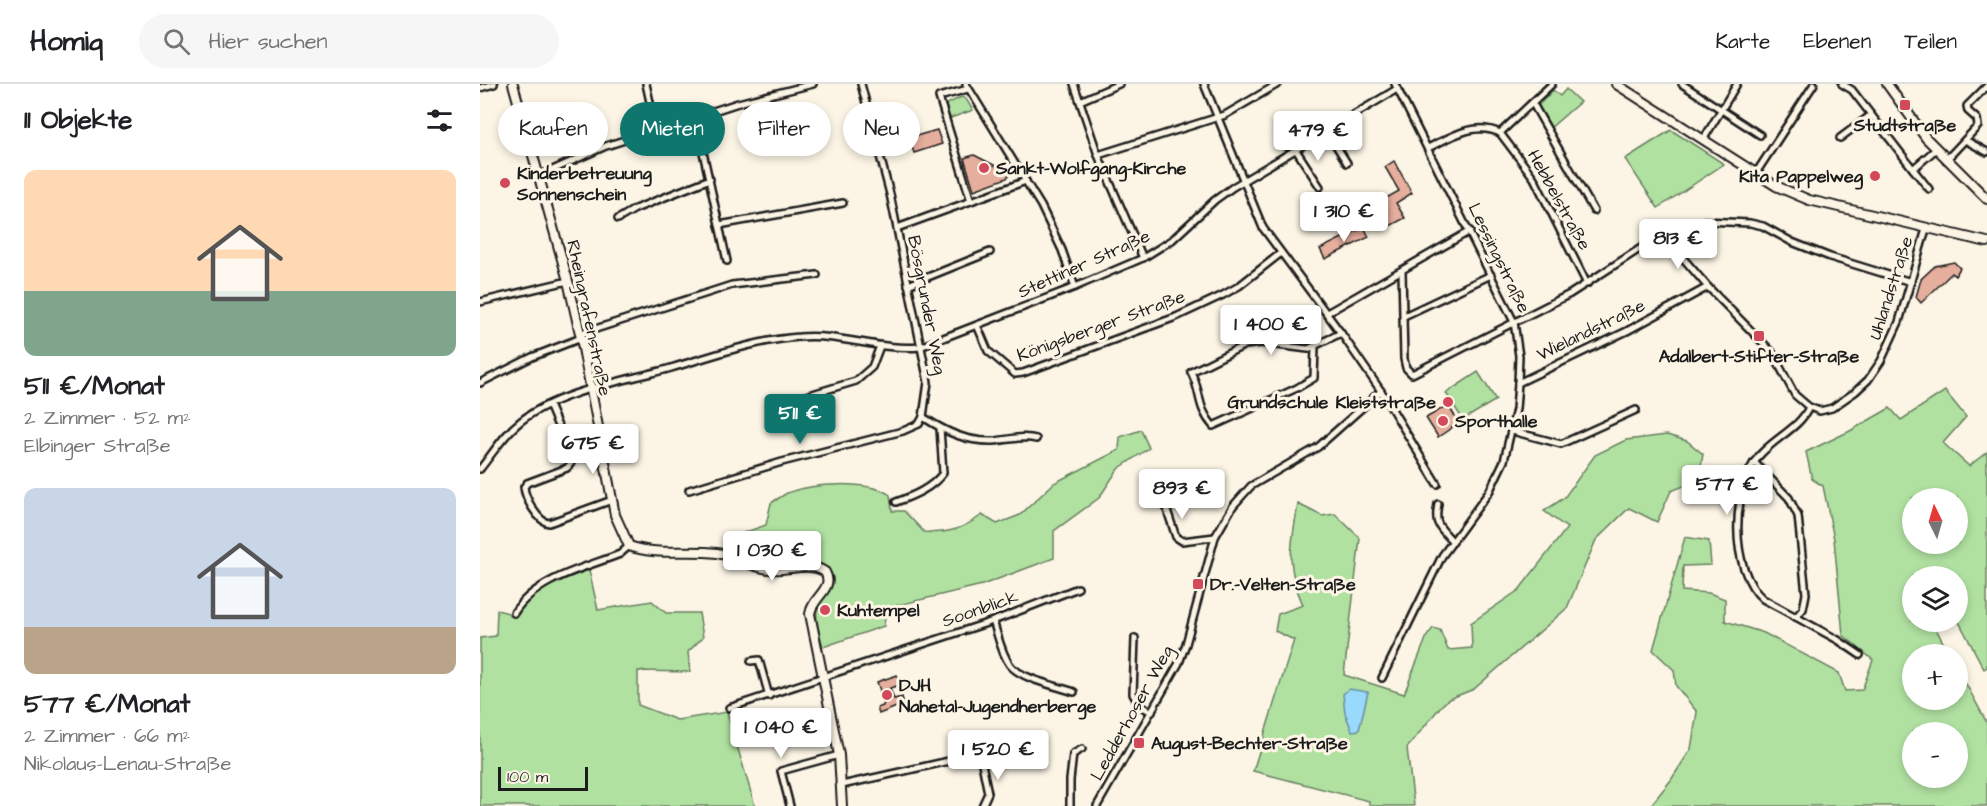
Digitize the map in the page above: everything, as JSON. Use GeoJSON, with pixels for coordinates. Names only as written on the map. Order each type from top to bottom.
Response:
{"type":"FeatureCollection","features":[{"type":"Feature","properties":{"kind":"street"},"geometry":{"type":"LineString","coordinates":[[480,88],[494,84]]}},
{"type":"Feature","properties":{"kind":"street","name":"Rheingrafenstraße"},"geometry":{"type":"LineString","coordinates":[[513,84],[568,281],[581,336],[612,500],[619,528],[629,546]]}},
{"type":"Feature","properties":{"kind":"street"},"geometry":{"type":"LineString","coordinates":[[646,84],[650,102]]}},
{"type":"Feature","properties":{"kind":"street"},"geometry":{"type":"LineString","coordinates":[[725,108],[813,84]]}},
{"type":"Feature","properties":{"kind":"street","name":"Bösgrunder Weg"},"geometry":{"type":"LineString","coordinates":[[861,84],[897,228],[928,382],[923,417]]}},
{"type":"Feature","properties":{"kind":"street"},"geometry":{"type":"LineString","coordinates":[[1074,84],[1098,155],[1143,258]]}},
{"type":"Feature","properties":{"kind":"street"},"geometry":{"type":"LineString","coordinates":[[1080,101],[1119,84]]}},
{"type":"Feature","properties":{"kind":"street"},"geometry":{"type":"LineString","coordinates":[[1204,84],[1263,228],[1327,313],[1381,391],[1437,484]]}},
{"type":"Feature","properties":{"kind":"street"},"geometry":{"type":"LineString","coordinates":[[1098,155],[1218,117],[1278,84]]}},
{"type":"Feature","properties":{"kind":"street"},"geometry":{"type":"LineString","coordinates":[[1428,148],[1469,129],[1480,128],[1500,133],[1552,84]]}},
{"type":"Feature","properties":{"kind":"street"},"geometry":{"type":"LineString","coordinates":[[1616,84],[1776,186],[1809,200],[1987,242]]}},
{"type":"Feature","properties":{"kind":"street"},"geometry":{"type":"LineString","coordinates":[[1682,84],[1761,135]]}},
{"type":"Feature","properties":{"kind":"street"},"geometry":{"type":"LineString","coordinates":[[1703,140],[1737,84]]}},
{"type":"Feature","properties":{"kind":"street"},"geometry":{"type":"LineString","coordinates":[[1756,173],[1814,84]]}},
{"type":"Feature","properties":{"kind":"street"},"geometry":{"type":"LineString","coordinates":[[1842,84],[1852,90],[1929,189]]}},
{"type":"Feature","properties":{"kind":"street"},"geometry":{"type":"LineString","coordinates":[[1887,84],[1936,149],[1987,200]]}},
{"type":"Feature","properties":{"kind":"street"},"geometry":{"type":"LineString","coordinates":[[971,201],[939,97],[967,86],[1041,206],[1062,250],[1075,287]]}},
{"type":"Feature","properties":{"kind":"street","name":"Stettiner Straße"},"geometry":{"type":"LineString","coordinates":[[480,469],[521,421],[549,405],[590,391],[744,347],[797,337],[833,337],[896,349],[920,347],[1075,287],[1143,258],[1172,240],[1215,200],[1396,86]]}},
{"type":"Feature","properties":{"kind":"street","name":"Lessingstraße"},"geometry":{"type":"LineString","coordinates":[[1382,678],[1442,556],[1489,492],[1504,461],[1512,431],[1519,356],[1514,322],[1396,86]]}},
{"type":"Feature","properties":{"kind":"street"},"geometry":{"type":"LineString","coordinates":[[1946,160],[1978,123],[1968,111],[1967,106],[1987,86]]}},
{"type":"Feature","properties":{"kind":"street"},"geometry":{"type":"LineString","coordinates":[[1533,104],[1594,211]]}},
{"type":"Feature","properties":{"kind":"street"},"geometry":{"type":"LineString","coordinates":[[1840,138],[1871,115]]}},
{"type":"Feature","properties":{"kind":"street"},"geometry":{"type":"LineString","coordinates":[[1327,131],[1347,163]]}},
{"type":"Feature","properties":{"kind":"street","name":"Hebbelstraße"},"geometry":{"type":"LineString","coordinates":[[1500,133],[1534,178],[1587,284]]}},
{"type":"Feature","properties":{"kind":"street"},"geometry":{"type":"LineString","coordinates":[[1965,140],[1987,152]]}},
{"type":"Feature","properties":{"kind":"street"},"geometry":{"type":"LineString","coordinates":[[539,176],[588,152],[620,141]]}},
{"type":"Feature","properties":{"kind":"street"},"geometry":{"type":"LineString","coordinates":[[1913,169],[1936,149]]}},
{"type":"Feature","properties":{"kind":"street"},"geometry":{"type":"LineString","coordinates":[[1296,150],[1320,187]]}},
{"type":"Feature","properties":{"kind":"street"},"geometry":{"type":"LineString","coordinates":[[704,156],[727,261]]}},
{"type":"Feature","properties":{"kind":"street"},"geometry":{"type":"LineString","coordinates":[[618,219],[635,209],[710,180]]}},
{"type":"Feature","properties":{"kind":"street"},"geometry":{"type":"LineString","coordinates":[[897,228],[1026,181]]}},
{"type":"Feature","properties":{"kind":"street"},"geometry":{"type":"LineString","coordinates":[[720,225],[843,203]]}},
{"type":"Feature","properties":{"kind":"street"},"geometry":{"type":"LineString","coordinates":[[1705,221],[1750,223],[1763,226],[1792,242],[1830,257],[1911,282]]}},
{"type":"Feature","properties":{"kind":"street","name":"Uhlandstraße"},"geometry":{"type":"LineString","coordinates":[[1809,407],[1820,411],[1832,408],[1869,380],[1888,348],[1899,322],[1926,229]]}},
{"type":"Feature","properties":{"kind":"street"},"geometry":{"type":"LineString","coordinates":[[1327,313],[1470,231]]}},
{"type":"Feature","properties":{"kind":"street"},"geometry":{"type":"LineString","coordinates":[[1402,271],[1405,364],[1412,374],[1587,284],[1658,237],[1664,236],[1708,286],[1772,352],[1795,395],[1809,407],[1804,417],[1754,462],[1743,484],[1739,509],[1743,570],[1757,594],[1860,656]]}},
{"type":"Feature","properties":{"kind":"street"},"geometry":{"type":"LineString","coordinates":[[908,285],[990,252]]}},
{"type":"Feature","properties":{"kind":"street","name":"Königsberger Straße"},"geometry":{"type":"LineString","coordinates":[[977,325],[988,351],[1015,374],[1023,374],[1176,317],[1223,295],[1239,286],[1281,253]]}},
{"type":"Feature","properties":{"kind":"street"},"geometry":{"type":"LineString","coordinates":[[480,383],[581,336],[732,285],[817,275]]}},
{"type":"Feature","properties":{"kind":"street"},"geometry":{"type":"LineString","coordinates":[[1404,316],[1491,275]]}},
{"type":"Feature","properties":{"kind":"street"},"geometry":{"type":"LineString","coordinates":[[480,302],[568,281]]}},
{"type":"Feature","properties":{"kind":"street","name":"Wielandstraße"},"geometry":{"type":"LineString","coordinates":[[1518,383],[1627,331],[1708,286]]}},
{"type":"Feature","properties":{"kind":"street"},"geometry":{"type":"LineString","coordinates":[[1315,347],[1314,378],[1213,426],[1202,414],[1197,382],[1191,372],[1252,343],[1299,348],[1315,347],[1341,333]]}},
{"type":"Feature","properties":{"kind":"street"},"geometry":{"type":"LineString","coordinates":[[782,407],[789,401],[856,381],[872,367],[880,346]]}},
{"type":"Feature","properties":{"kind":"street","name":"Ledderhoser Weg"},"geometry":{"type":"LineString","coordinates":[[1097,806],[1179,663],[1215,537],[1233,506],[1251,486],[1318,447],[1381,391]]}},
{"type":"Feature","properties":{"kind":"street"},"geometry":{"type":"LineString","coordinates":[[549,405],[571,457],[571,463],[567,468],[527,483],[524,487],[525,493],[542,520],[549,523],[612,500]]}},
{"type":"Feature","properties":{"kind":"street"},"geometry":{"type":"LineString","coordinates":[[1512,431],[1561,444],[1636,410]]}},
{"type":"Feature","properties":{"kind":"street"},"geometry":{"type":"LineString","coordinates":[[689,490],[782,462],[903,431],[919,424],[923,417],[940,428],[971,440],[994,441],[1028,437],[1036,439]]}},
{"type":"Feature","properties":{"kind":"street"},"geometry":{"type":"LineString","coordinates":[[896,502],[917,494],[936,481],[943,473],[940,428]]}},
{"type":"Feature","properties":{"kind":"street"},"geometry":{"type":"LineString","coordinates":[[1754,462],[1789,498],[1798,516],[1806,594],[1803,609],[1796,617]]}},
{"type":"Feature","properties":{"kind":"street"},"geometry":{"type":"LineString","coordinates":[[1159,486],[1176,537],[1182,541],[1215,537]]}},
{"type":"Feature","properties":{"kind":"street"},"geometry":{"type":"LineString","coordinates":[[1438,504],[1436,522],[1453,542]]}},
{"type":"Feature","properties":{"kind":"street"},"geometry":{"type":"LineString","coordinates":[[514,613],[522,600],[544,586],[620,554],[629,546],[641,550],[720,553],[769,569],[807,567],[820,569],[827,575],[828,583],[811,606],[810,614],[839,755],[842,806]]}},
{"type":"Feature","properties":{"kind":"street","name":"Soonblick"},"geometry":{"type":"LineString","coordinates":[[729,708],[993,621],[1078,588]]}},
{"type":"Feature","properties":{"kind":"street"},"geometry":{"type":"LineString","coordinates":[[993,621],[1004,654],[1012,668],[1036,680],[1074,692]]}},
{"type":"Feature","properties":{"kind":"street"},"geometry":{"type":"LineString","coordinates":[[1135,638],[1133,694],[1139,705],[1152,712]]}},
{"type":"Feature","properties":{"kind":"street"},"geometry":{"type":"LineString","coordinates":[[751,661],[759,660],[769,696]]}},
{"type":"Feature","properties":{"kind":"street"},"geometry":{"type":"LineString","coordinates":[[842,785],[980,754],[994,742]]}},
{"type":"Feature","properties":{"kind":"street"},"geometry":{"type":"LineString","coordinates":[[1070,806],[1073,754],[1082,748]]}},
{"type":"Feature","properties":{"kind":"street"},"geometry":{"type":"LineString","coordinates":[[980,754],[988,793],[982,806]]}},
{"type":"Feature","properties":{"kind":"street"},"geometry":{"type":"LineString","coordinates":[[790,806],[781,771],[839,755]]}},
{"type":"Feature","properties":{"kind":"green space"},"geometry":{"type":"Polygon","coordinates":[[[1566,89],[1580,102],[1549,129],[1537,107],[1553,90],[1560,96],[1566,89]]]}},
{"type":"Feature","properties":{"kind":"green space"},"geometry":{"type":"Polygon","coordinates":[[[961,97],[966,99],[973,110],[948,119],[945,108],[947,104],[961,97]]]}},
{"type":"Feature","properties":{"kind":"green space"},"geometry":{"type":"Polygon","coordinates":[[[1671,130],[1724,164],[1658,208],[1625,159],[1671,130]]]}},
{"type":"Feature","properties":{"kind":"green space"},"geometry":{"type":"Polygon","coordinates":[[[1478,372],[1496,400],[1463,420],[1446,393],[1478,372]]]}},
{"type":"Feature","properties":{"kind":"green space"},"geometry":{"type":"Polygon","coordinates":[[[1945,391],[1966,417],[1943,443],[1969,466],[1987,452],[1987,667],[1984,669],[1964,632],[1968,632],[1968,566],[1902,566],[1902,632],[1938,632],[1944,644],[1902,644],[1902,710],[1968,710],[1968,688],[1987,723],[1987,806],[1650,806],[1671,780],[1691,749],[1697,712],[1676,686],[1674,670],[1653,650],[1685,537],[1709,541],[1711,565],[1683,566],[1682,591],[1709,593],[1725,599],[1725,621],[1764,633],[1839,673],[1845,691],[1862,690],[1873,660],[1843,635],[1834,539],[1823,486],[1812,479],[1806,452],[1850,431],[1890,408],[1901,420],[1945,391]]]}},
{"type":"Feature","properties":{"kind":"green space"},"geometry":{"type":"Polygon","coordinates":[[[1141,430],[1149,448],[1118,469],[1099,498],[1054,531],[1054,558],[982,585],[886,608],[884,626],[823,647],[818,628],[817,610],[832,586],[833,576],[829,570],[816,562],[808,561],[768,563],[734,548],[743,533],[766,525],[771,503],[787,493],[825,485],[854,485],[880,490],[890,495],[892,511],[904,511],[924,532],[954,530],[982,515],[997,524],[1020,515],[1054,483],[1119,450],[1120,437],[1141,430]]]}},
{"type":"Feature","properties":{"kind":"green space"},"geometry":{"type":"Polygon","coordinates":[[[1667,435],[1687,441],[1703,454],[1699,480],[1671,491],[1657,522],[1629,508],[1596,540],[1567,608],[1474,689],[1449,699],[1441,706],[1407,748],[1414,806],[1369,806],[1369,801],[1253,771],[1294,640],[1275,631],[1278,614],[1303,605],[1294,578],[1291,555],[1298,504],[1322,516],[1335,514],[1360,538],[1344,675],[1404,694],[1427,636],[1433,628],[1440,630],[1448,650],[1472,648],[1471,623],[1519,590],[1567,528],[1544,511],[1564,498],[1595,455],[1626,440],[1667,435]]]}},
{"type":"Feature","properties":{"kind":"green space"},"geometry":{"type":"Polygon","coordinates":[[[589,570],[598,610],[652,601],[666,613],[699,613],[703,637],[688,652],[690,672],[638,671],[638,705],[677,720],[727,712],[755,806],[480,806],[480,638],[496,636],[497,610],[516,615],[522,606],[538,592],[589,570]]]}},
{"type":"Feature","properties":{"kind":"water"},"geometry":{"type":"Polygon","coordinates":[[[1349,689],[1368,692],[1359,730],[1352,731],[1345,713],[1343,694],[1349,689]]]}},
{"type":"Feature","properties":{"kind":"building"},"geometry":{"type":"Polygon","coordinates":[[[937,130],[942,144],[920,151],[920,135],[937,130]]]}},
{"type":"Feature","properties":{"kind":"building","name":"Sankt-Wolfgang-Kirche"},"geometry":{"type":"Polygon","coordinates":[[[974,155],[1010,173],[1007,178],[974,190],[964,158],[974,155]]]}},
{"type":"Feature","properties":{"kind":"building"},"geometry":{"type":"Polygon","coordinates":[[[1394,161],[1412,193],[1396,203],[1405,218],[1388,227],[1381,213],[1377,215],[1372,206],[1399,191],[1385,167],[1394,161]]]}},
{"type":"Feature","properties":{"kind":"building"},"geometry":{"type":"Polygon","coordinates":[[[1364,227],[1369,237],[1325,259],[1320,249],[1364,227]]]}},
{"type":"Feature","properties":{"kind":"building"},"geometry":{"type":"Polygon","coordinates":[[[1954,262],[1960,268],[1955,276],[1952,273],[1921,303],[1916,297],[1921,279],[1935,266],[1954,262]]]}},
{"type":"Feature","properties":{"kind":"building","name":"Sporthalle"},"geometry":{"type":"Polygon","coordinates":[[[1448,405],[1459,423],[1438,437],[1426,418],[1448,405]]]}},
{"type":"Feature","properties":{"kind":"building","name":"DJH Nahetal-Jugendherberge"},"geometry":{"type":"Polygon","coordinates":[[[897,675],[900,685],[890,688],[894,699],[902,697],[904,704],[879,714],[877,708],[883,706],[884,702],[877,682],[897,675]]]}},
{"type":"Feature","properties":{"kind":"place","name":"Studtstraße"},"geometry":{"type":"Point","coordinates":[1905,105]}},
{"type":"Feature","properties":{"kind":"place","name":"Sankt-Wolfgang-Kirche"},"geometry":{"type":"Point","coordinates":[984,168]}},
{"type":"Feature","properties":{"kind":"place","name":"Kita Pappelweg"},"geometry":{"type":"Point","coordinates":[1875,176]}},
{"type":"Feature","properties":{"kind":"place","name":"Kinderbetreuung Sonnenschein"},"geometry":{"type":"Point","coordinates":[505,183]}},
{"type":"Feature","properties":{"kind":"place","name":"Adalbert-Stifter-Straße"},"geometry":{"type":"Point","coordinates":[1759,336]}},
{"type":"Feature","properties":{"kind":"place","name":"Grundschule Kleiststraße"},"geometry":{"type":"Point","coordinates":[1448,402]}},
{"type":"Feature","properties":{"kind":"place","name":"Sporthalle"},"geometry":{"type":"Point","coordinates":[1443,421]}},
{"type":"Feature","properties":{"kind":"place","name":"Dr.-Velten-Straße"},"geometry":{"type":"Point","coordinates":[1198,584]}},
{"type":"Feature","properties":{"kind":"place","name":"Kuhtempel"},"geometry":{"type":"Point","coordinates":[825,610]}},
{"type":"Feature","properties":{"kind":"place","name":"DJH Nahetal-Jugendherberge"},"geometry":{"type":"Point","coordinates":[887,695]}},
{"type":"Feature","properties":{"kind":"place","name":"August-Bechter-Straße"},"geometry":{"type":"Point","coordinates":[1139,743]}}]}
